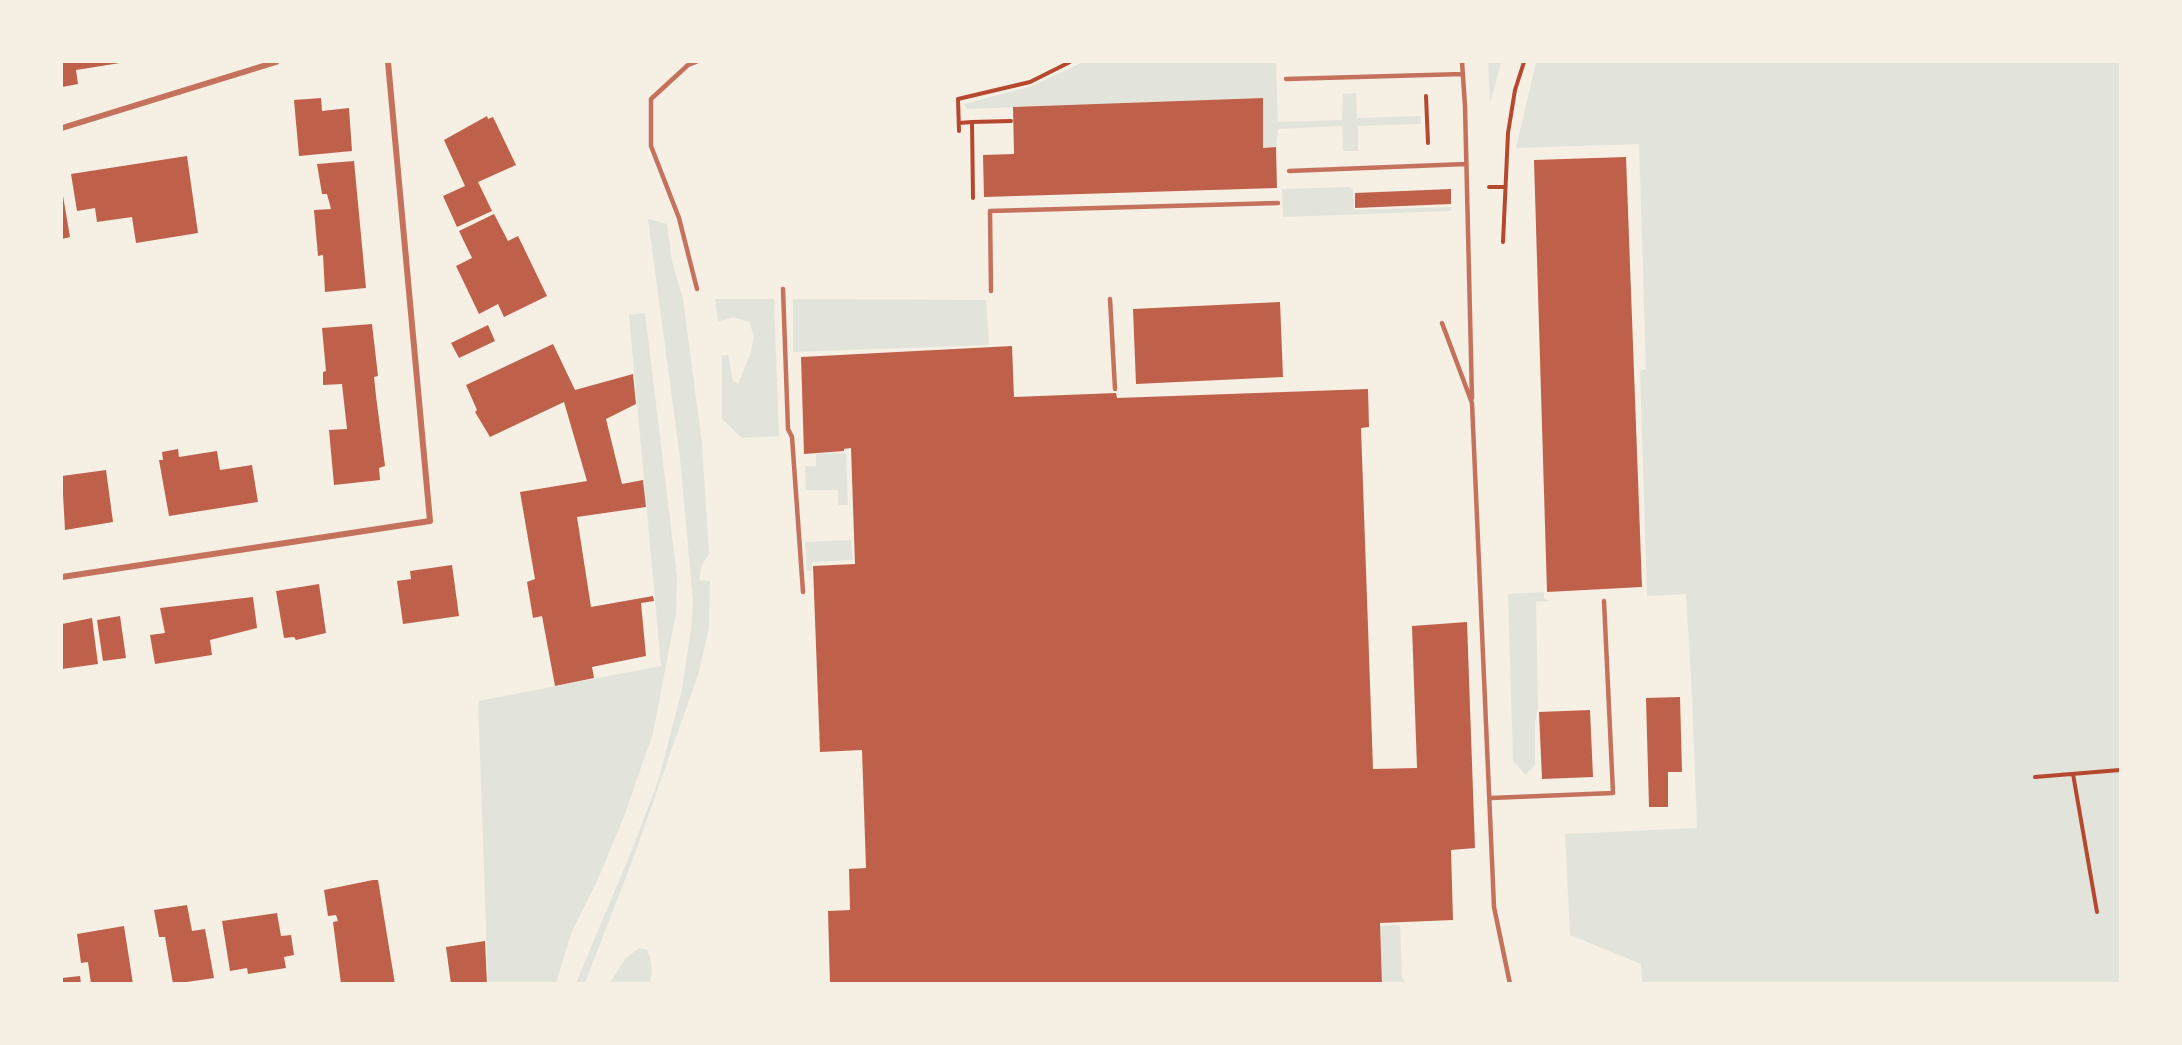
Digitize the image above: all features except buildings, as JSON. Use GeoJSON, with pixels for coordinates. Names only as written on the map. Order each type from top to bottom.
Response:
{"type":"FeatureCollection","features":[{"type":"Feature","properties":{"kind":"street"},"geometry":{"type":"LineString","coordinates":[[62,128],[276,62]]}},
{"type":"Feature","properties":{"kind":"street"},"geometry":{"type":"LineString","coordinates":[[62,577],[430,521],[388,62]]}},
{"type":"Feature","properties":{"kind":"lane"},"geometry":{"type":"LineString","coordinates":[[696,62],[688,65],[651,99],[651,146],[679,218],[697,289]]}},
{"type":"Feature","properties":{"kind":"lane"},"geometry":{"type":"LineString","coordinates":[[1462,62],[1472,404],[1494,907],[1510,984]]}},
{"type":"Feature","properties":{"kind":"lane"},"geometry":{"type":"LineString","coordinates":[[1286,80],[1463,74]]}},
{"type":"Feature","properties":{"kind":"lane"},"geometry":{"type":"LineString","coordinates":[[1289,171],[1466,164]]}},
{"type":"Feature","properties":{"kind":"lane"},"geometry":{"type":"LineString","coordinates":[[991,291],[990,211],[1278,203]]}},
{"type":"Feature","properties":{"kind":"lane"},"geometry":{"type":"LineString","coordinates":[[783,289],[788,429],[792,437],[803,592]]}},
{"type":"Feature","properties":{"kind":"lane"},"geometry":{"type":"LineString","coordinates":[[1110,299],[1115,389]]}},
{"type":"Feature","properties":{"kind":"lane"},"geometry":{"type":"LineString","coordinates":[[1442,323],[1472,404]]}},
{"type":"Feature","properties":{"kind":"lane"},"geometry":{"type":"LineString","coordinates":[[1491,798],[1612,793],[1604,601]]}},
{"type":"Feature","properties":{"kind":"path"},"geometry":{"type":"LineString","coordinates":[[959,131],[958,99],[1030,82],[1070,62]]}},
{"type":"Feature","properties":{"kind":"path"},"geometry":{"type":"LineString","coordinates":[[1503,242],[1507,144],[1515,90],[1524,62]]}},
{"type":"Feature","properties":{"kind":"path"},"geometry":{"type":"LineString","coordinates":[[958,123],[1011,121]]}},
{"type":"Feature","properties":{"kind":"path"},"geometry":{"type":"LineString","coordinates":[[972,122],[973,211],[990,211]]}},
{"type":"Feature","properties":{"kind":"path"},"geometry":{"type":"LineString","coordinates":[[2035,777],[2121,770]]}},
{"type":"Feature","properties":{"kind":"path"},"geometry":{"type":"LineString","coordinates":[[2073,774],[2097,912]]}},
{"type":"Feature","properties":{"kind":"shaded area"},"geometry":{"type":"Polygon","coordinates":[[[1083,62],[1276,62],[1278,122],[1342,120],[1343,94],[1356,93],[1357,118],[1421,116],[1421,124],[1358,126],[1358,151],[1343,151],[1342,126],[1278,129],[1276,147],[1263,148],[1262,98],[967,109],[964,104],[1032,86],[1083,62]]]}},
{"type":"Feature","properties":{"kind":"shaded area"},"geometry":{"type":"Polygon","coordinates":[[[1488,62],[1501,62],[1490,104],[1488,62]]]}},
{"type":"Feature","properties":{"kind":"shaded area"},"geometry":{"type":"Polygon","coordinates":[[[1536,62],[2120,62],[2120,983],[1642,983],[1641,964],[1570,935],[1565,834],[1697,828],[1692,695],[1686,594],[1647,596],[1640,371],[1646,369],[1639,144],[1516,148],[1536,62]]]}},
{"type":"Feature","properties":{"kind":"shaded area"},"geometry":{"type":"Polygon","coordinates":[[[1348,187],[1353,189],[1354,210],[1452,207],[1451,211],[1283,217],[1282,189],[1348,187]]]}},
{"type":"Feature","properties":{"kind":"shaded area"},"geometry":{"type":"Polygon","coordinates":[[[648,219],[667,224],[672,261],[683,299],[702,443],[709,554],[702,565],[699,580],[710,581],[709,628],[698,675],[633,859],[585,983],[576,983],[634,845],[659,778],[682,689],[691,629],[693,602],[680,458],[648,219]]]}},
{"type":"Feature","properties":{"kind":"shaded area"},"geometry":{"type":"Polygon","coordinates":[[[715,299],[774,299],[779,436],[742,438],[722,419],[722,356],[728,355],[733,381],[738,384],[750,355],[754,336],[749,322],[733,317],[718,322],[715,299]]]}},
{"type":"Feature","properties":{"kind":"shaded area"},"geometry":{"type":"Polygon","coordinates":[[[793,299],[986,300],[989,345],[793,352],[793,299]]]}},
{"type":"Feature","properties":{"kind":"shaded area"},"geometry":{"type":"Polygon","coordinates":[[[645,313],[677,577],[676,613],[653,733],[625,814],[598,879],[572,931],[556,983],[488,983],[478,701],[661,666],[629,315],[645,313]]]}},
{"type":"Feature","properties":{"kind":"shaded area"},"geometry":{"type":"Polygon","coordinates":[[[846,453],[848,505],[838,505],[838,490],[806,490],[805,466],[816,466],[816,454],[846,453]]]}},
{"type":"Feature","properties":{"kind":"shaded area"},"geometry":{"type":"Polygon","coordinates":[[[851,540],[853,560],[812,562],[812,571],[807,571],[805,542],[851,540]]]}},
{"type":"Feature","properties":{"kind":"shaded area"},"geometry":{"type":"Polygon","coordinates":[[[1544,592],[1544,598],[1549,601],[1536,602],[1538,709],[1535,722],[1535,764],[1526,775],[1513,761],[1508,594],[1544,592]]]}},
{"type":"Feature","properties":{"kind":"shaded area"},"geometry":{"type":"Polygon","coordinates":[[[1400,925],[1402,977],[1405,983],[1382,983],[1380,926],[1400,925]]]}},
{"type":"Feature","properties":{"kind":"shaded area"},"geometry":{"type":"Polygon","coordinates":[[[639,948],[647,950],[650,957],[652,971],[650,983],[610,983],[625,959],[639,948]]]}}]}
